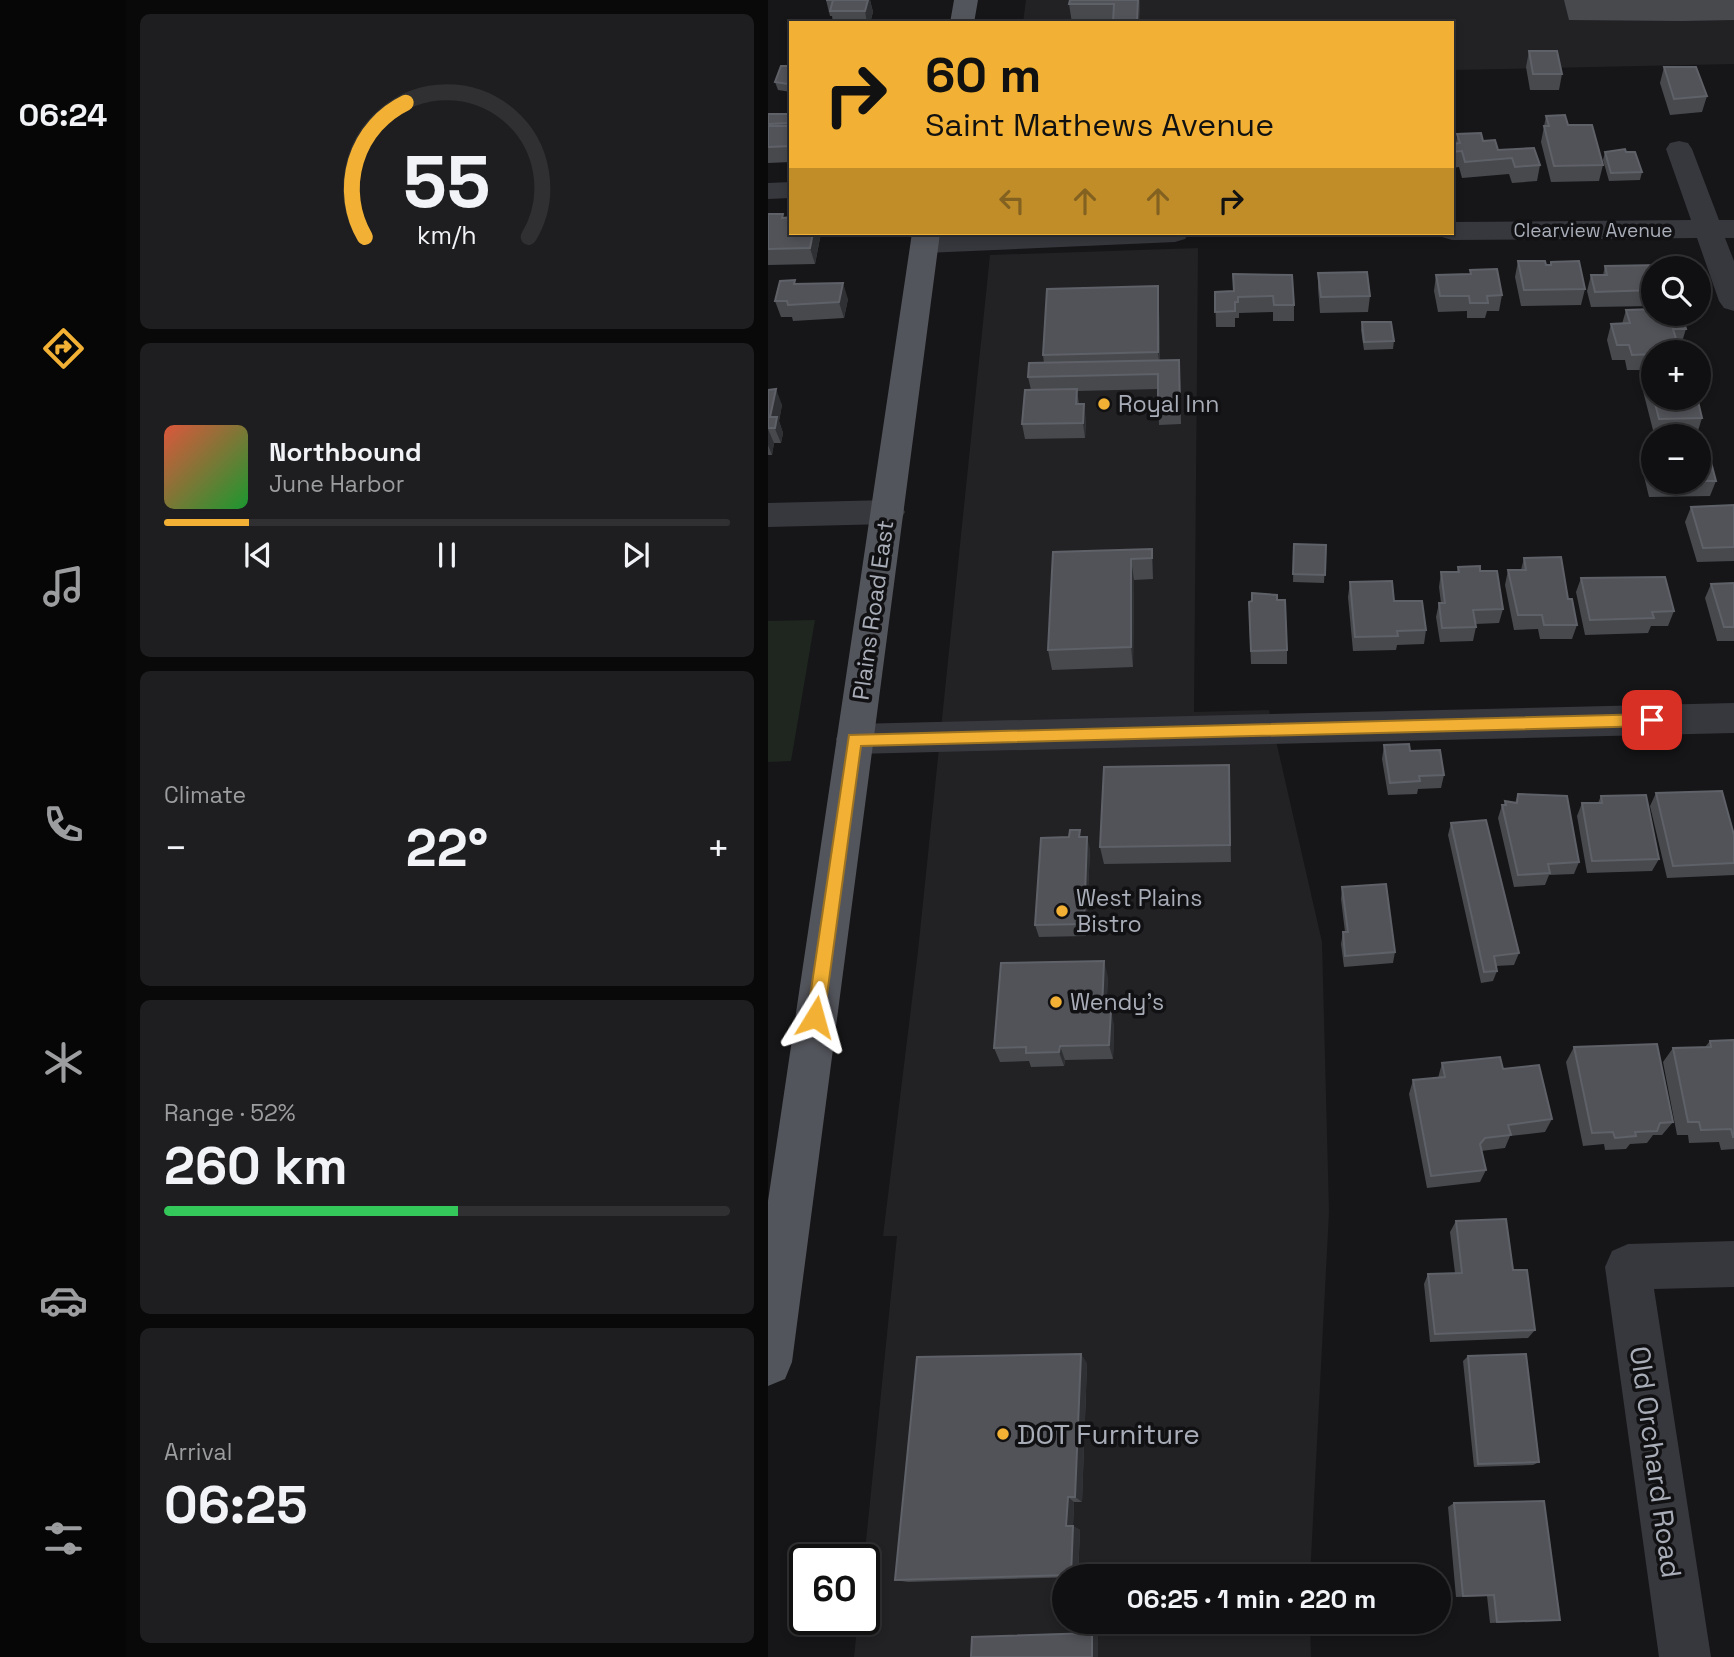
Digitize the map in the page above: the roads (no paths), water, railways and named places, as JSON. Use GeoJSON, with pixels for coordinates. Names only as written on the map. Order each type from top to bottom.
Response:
{"type":"FeatureCollection","features":[{"type":"Feature","properties":{"kind":"main road"},"geometry":{"type":"LineString","coordinates":[[962,21],[966,0]]}},
{"type":"Feature","properties":{"kind":"main road","name":"Plains Road East"},"geometry":{"type":"LineString","coordinates":[[768,1362],[925,238]]}},
{"type":"Feature","properties":{"kind":"street"},"geometry":{"type":"LineString","coordinates":[[1679,149],[1721,229],[1734,300]]}},
{"type":"Feature","properties":{"kind":"street"},"geometry":{"type":"LineString","coordinates":[[768,191],[789,190]]}},
{"type":"Feature","properties":{"kind":"street","name":"Clearview Avenue"},"geometry":{"type":"LineString","coordinates":[[1454,231],[1721,229]]}},
{"type":"Feature","properties":{"kind":"street"},"geometry":{"type":"LineString","coordinates":[[925,238],[1075,235]]}},
{"type":"Feature","properties":{"kind":"street"},"geometry":{"type":"LineString","coordinates":[[768,515],[888,512]]}},
{"type":"Feature","properties":{"kind":"street"},"geometry":{"type":"LineString","coordinates":[[854,739],[1734,718]]}},
{"type":"Feature","properties":{"kind":"street","name":"Old Orchard Road"},"geometry":{"type":"LineString","coordinates":[[1685,1657],[1628,1267],[1734,1264]]}},
{"type":"Feature","properties":{"kind":"place","name":"Royal Inn"},"geometry":{"type":"Point","coordinates":[1104,404]}},
{"type":"Feature","properties":{"kind":"place","name":"West Plains Bistro"},"geometry":{"type":"Point","coordinates":[1062,911]}},
{"type":"Feature","properties":{"kind":"place","name":"Wendy's"},"geometry":{"type":"Point","coordinates":[1056,1002]}},
{"type":"Feature","properties":{"kind":"place","name":"DOT Furniture"},"geometry":{"type":"Point","coordinates":[1003,1434]}}]}
